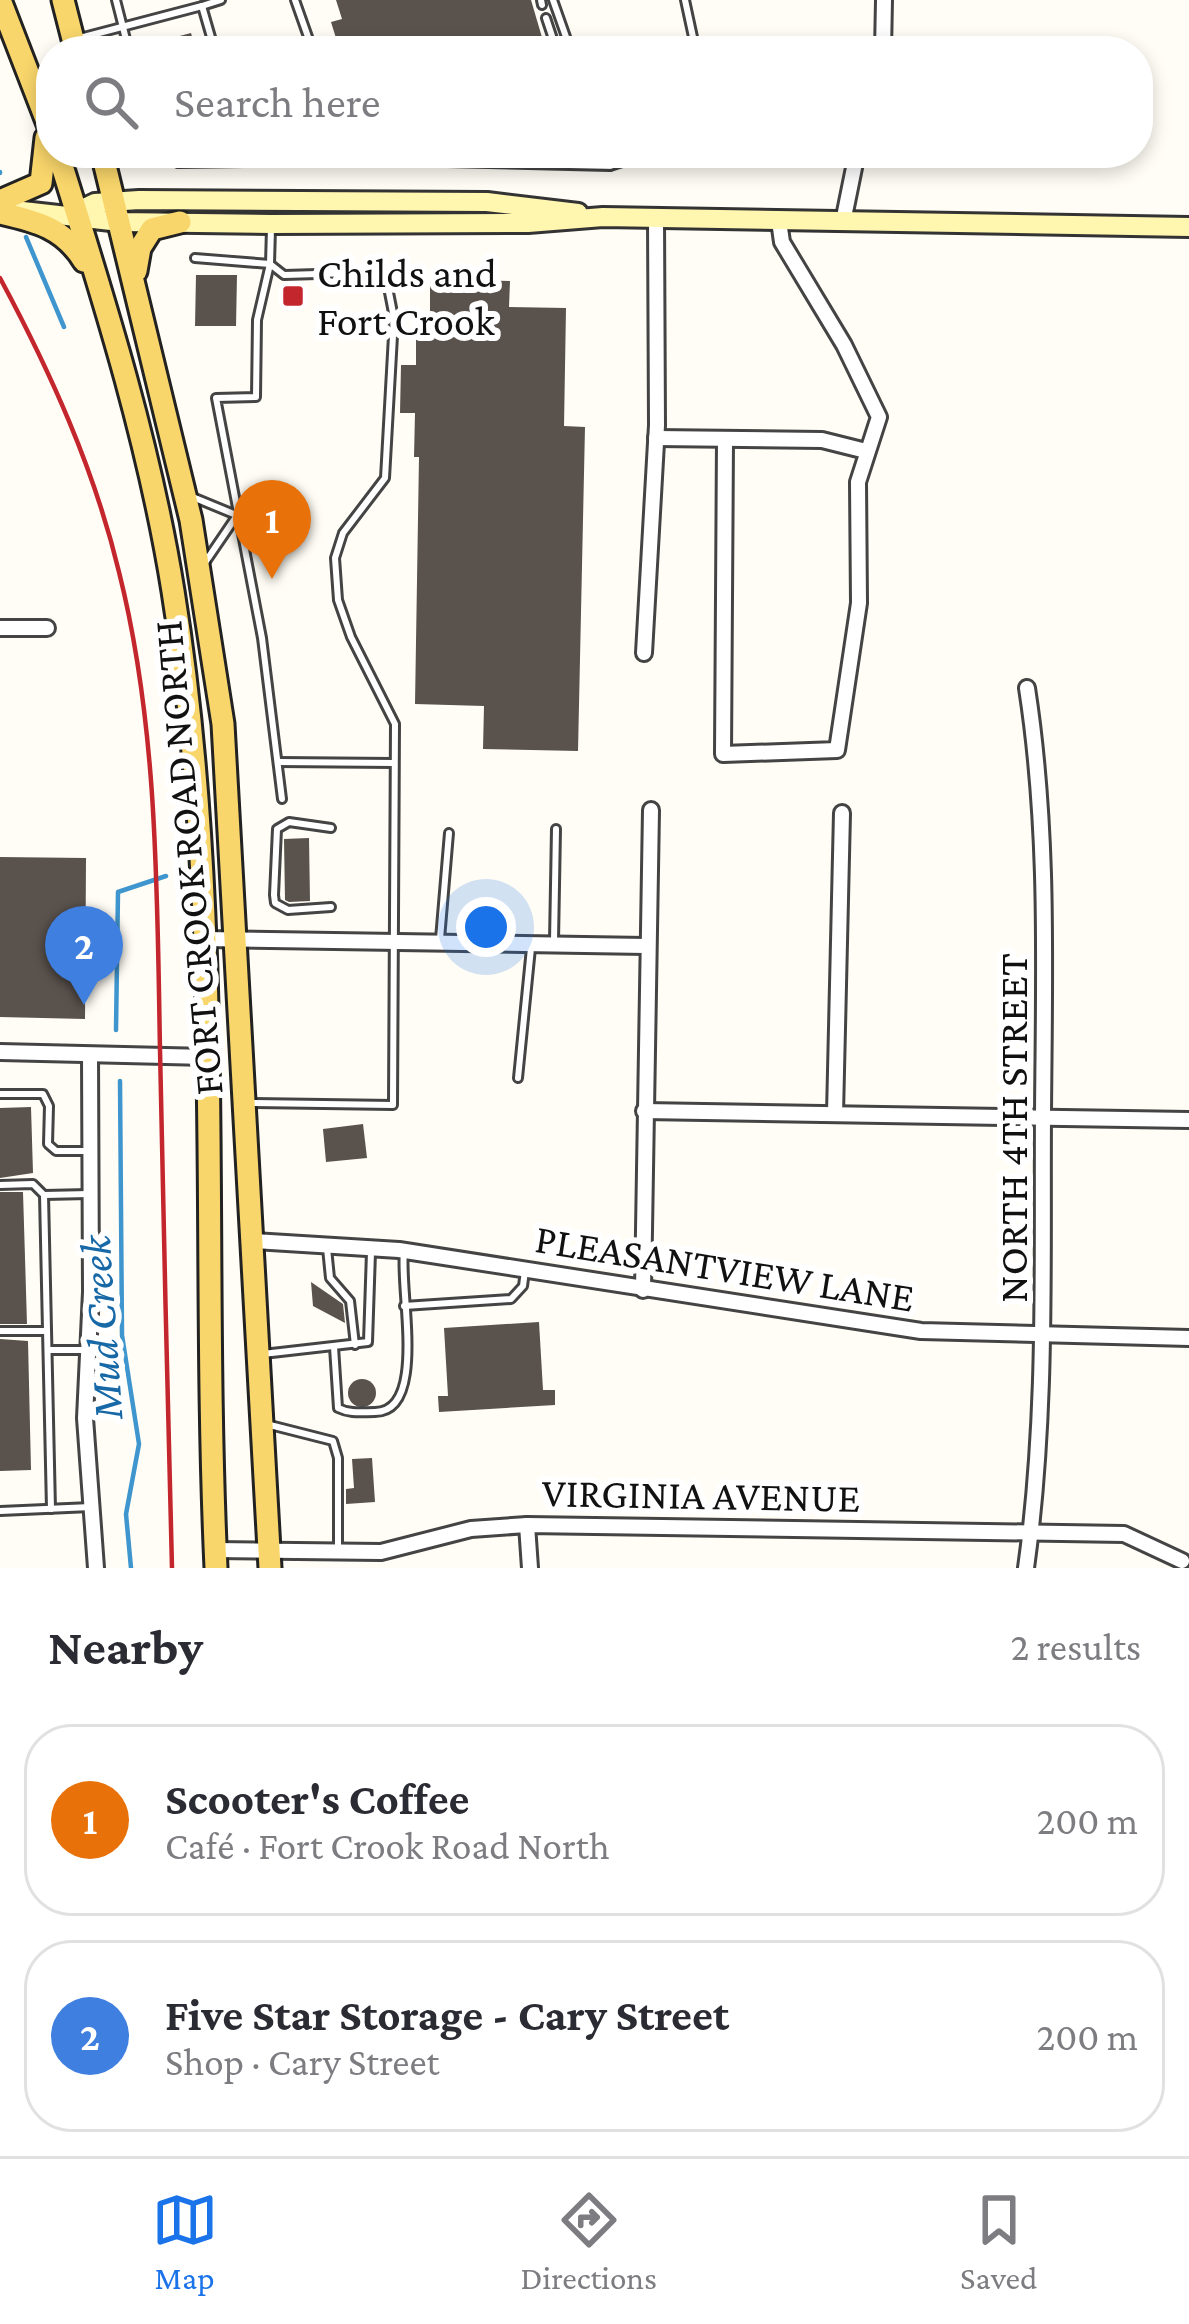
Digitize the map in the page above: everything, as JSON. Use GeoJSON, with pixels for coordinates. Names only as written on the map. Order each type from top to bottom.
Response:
{"type":"FeatureCollection","features":[{"type":"Feature","properties":{"kind":"main road"},"geometry":{"type":"LineString","coordinates":[[0,0],[36,93]]}},
{"type":"Feature","properties":{"kind":"main road"},"geometry":{"type":"LineString","coordinates":[[63,0],[72,36]]}},
{"type":"Feature","properties":{"kind":"main road"},"geometry":{"type":"LineString","coordinates":[[0,208],[41,183],[44,168]]}},
{"type":"Feature","properties":{"kind":"main road"},"geometry":{"type":"LineString","coordinates":[[63,168],[151,469],[173,593],[203,939],[216,1559]]}},
{"type":"Feature","properties":{"kind":"main road","name":"FORT CROOK ROAD NORTH"},"geometry":{"type":"LineString","coordinates":[[106,168],[184,487],[201,570],[225,748],[269,1559]]}},
{"type":"Feature","properties":{"kind":"main road"},"geometry":{"type":"LineString","coordinates":[[0,208],[60,233],[98,286]]}},
{"type":"Feature","properties":{"kind":"main road"},"geometry":{"type":"LineString","coordinates":[[134,277],[146,236],[180,222]]}},
{"type":"Feature","properties":{"kind":"street"},"geometry":{"type":"LineString","coordinates":[[883,36],[884,0]]}},
{"type":"Feature","properties":{"kind":"street"},"geometry":{"type":"LineString","coordinates":[[843,222],[853,168]]}},
{"type":"Feature","properties":{"kind":"street"},"geometry":{"type":"LineString","coordinates":[[0,208],[76,212],[487,202],[603,218]]}},
{"type":"Feature","properties":{"kind":"street"},"geometry":{"type":"LineString","coordinates":[[118,211],[180,222],[271,224],[656,218],[1189,227]]}},
{"type":"Feature","properties":{"kind":"street"},"geometry":{"type":"LineString","coordinates":[[644,653],[656,437],[656,218]]}},
{"type":"Feature","properties":{"kind":"street"},"geometry":{"type":"LineString","coordinates":[[725,441],[723,754],[838,750],[859,603],[858,482],[878,417],[844,345],[782,242],[778,221]]}},
{"type":"Feature","properties":{"kind":"street"},"geometry":{"type":"LineString","coordinates":[[656,437],[822,440],[866,451]]}},
{"type":"Feature","properties":{"kind":"street"},"geometry":{"type":"LineString","coordinates":[[0,628],[46,628]]}},
{"type":"Feature","properties":{"kind":"street","name":"NORTH 4TH STREET"},"geometry":{"type":"LineString","coordinates":[[1026,1568],[1044,1331],[1045,829],[1027,688]]}},
{"type":"Feature","properties":{"kind":"street"},"geometry":{"type":"LineString","coordinates":[[643,1290],[651,810]]}},
{"type":"Feature","properties":{"kind":"street"},"geometry":{"type":"LineString","coordinates":[[836,1114],[842,813]]}},
{"type":"Feature","properties":{"kind":"street"},"geometry":{"type":"LineString","coordinates":[[203,939],[646,946]]}},
{"type":"Feature","properties":{"kind":"street"},"geometry":{"type":"LineString","coordinates":[[0,1052],[207,1057]]}},
{"type":"Feature","properties":{"kind":"street"},"geometry":{"type":"LineString","coordinates":[[90,1054],[87,1350],[96,1568]]}},
{"type":"Feature","properties":{"kind":"street"},"geometry":{"type":"LineString","coordinates":[[644,1111],[1189,1120]]}},
{"type":"Feature","properties":{"kind":"street","name":"PLEASANTVIEW LANE"},"geometry":{"type":"LineString","coordinates":[[253,1240],[404,1251],[921,1331],[1189,1338]]}},
{"type":"Feature","properties":{"kind":"street"},"geometry":{"type":"LineString","coordinates":[[527,1526],[530,1568]]}},
{"type":"Feature","properties":{"kind":"street","name":"VIRGINIA AVENUE"},"geometry":{"type":"LineString","coordinates":[[216,1559],[321,1560],[338,1552],[368,1560],[471,1529],[527,1526],[1124,1534],[1186,1560]]}},
{"type":"Feature","properties":{"kind":"lane"},"geometry":{"type":"LineString","coordinates":[[116,0],[125,36]]}},
{"type":"Feature","properties":{"kind":"lane"},"geometry":{"type":"LineString","coordinates":[[101,36],[220,0]]}},
{"type":"Feature","properties":{"kind":"lane"},"geometry":{"type":"LineString","coordinates":[[295,0],[308,36]]}},
{"type":"Feature","properties":{"kind":"lane"},"geometry":{"type":"LineString","coordinates":[[553,0],[566,36]]}},
{"type":"Feature","properties":{"kind":"lane"},"geometry":{"type":"LineString","coordinates":[[685,0],[693,36]]}},
{"type":"Feature","properties":{"kind":"lane"},"geometry":{"type":"LineString","coordinates":[[202,6],[211,36]]}},
{"type":"Feature","properties":{"kind":"lane"},"geometry":{"type":"LineString","coordinates":[[546,18],[552,36]]}},
{"type":"Feature","properties":{"kind":"lane"},"geometry":{"type":"LineString","coordinates":[[271,224],[270,264],[257,320],[256,397],[216,398],[282,799]]}},
{"type":"Feature","properties":{"kind":"lane"},"geometry":{"type":"LineString","coordinates":[[195,258],[270,264],[284,275],[385,272],[394,318],[386,478],[343,532],[335,558],[338,600],[395,724],[393,1105],[246,1103]]}},
{"type":"Feature","properties":{"kind":"lane"},"geometry":{"type":"LineString","coordinates":[[184,487],[200,503],[239,517]]}},
{"type":"Feature","properties":{"kind":"lane"},"geometry":{"type":"LineString","coordinates":[[201,570],[239,517]]}},
{"type":"Feature","properties":{"kind":"lane"},"geometry":{"type":"LineString","coordinates":[[278,762],[396,763]]}},
{"type":"Feature","properties":{"kind":"lane"},"geometry":{"type":"LineString","coordinates":[[331,828],[290,822],[278,829],[274,895],[275,904],[288,910],[331,907]]}},
{"type":"Feature","properties":{"kind":"lane"},"geometry":{"type":"LineString","coordinates":[[554,945],[556,829]]}},
{"type":"Feature","properties":{"kind":"lane"},"geometry":{"type":"LineString","coordinates":[[440,943],[449,833]]}},
{"type":"Feature","properties":{"kind":"lane"},"geometry":{"type":"LineString","coordinates":[[518,1078],[532,944]]}},
{"type":"Feature","properties":{"kind":"lane"},"geometry":{"type":"LineString","coordinates":[[0,1094],[43,1094],[49,1106],[49,1144],[56,1151],[88,1151]]}},
{"type":"Feature","properties":{"kind":"lane"},"geometry":{"type":"LineString","coordinates":[[0,1185],[33,1184],[44,1195],[51,1509]]}},
{"type":"Feature","properties":{"kind":"lane"},"geometry":{"type":"LineString","coordinates":[[44,1195],[89,1194]]}},
{"type":"Feature","properties":{"kind":"lane"},"geometry":{"type":"LineString","coordinates":[[326,1244],[330,1278],[350,1301],[356,1345]]}},
{"type":"Feature","properties":{"kind":"lane"},"geometry":{"type":"LineString","coordinates":[[259,1354],[356,1345],[370,1338],[371,1247]]}},
{"type":"Feature","properties":{"kind":"lane"},"geometry":{"type":"LineString","coordinates":[[334,1346],[338,1408],[384,1412],[395,1407],[402,1398],[407,1362],[404,1251]]}},
{"type":"Feature","properties":{"kind":"lane"},"geometry":{"type":"LineString","coordinates":[[404,1306],[511,1299],[526,1271]]}},
{"type":"Feature","properties":{"kind":"lane"},"geometry":{"type":"LineString","coordinates":[[0,1331],[46,1331]]}},
{"type":"Feature","properties":{"kind":"lane"},"geometry":{"type":"LineString","coordinates":[[48,1350],[87,1350]]}},
{"type":"Feature","properties":{"kind":"lane"},"geometry":{"type":"LineString","coordinates":[[262,1424],[304,1429],[333,1441],[338,1458],[338,1552]]}},
{"type":"Feature","properties":{"kind":"lane"},"geometry":{"type":"LineString","coordinates":[[0,1511],[91,1507]]}},
{"type":"Feature","properties":{"kind":"building"},"geometry":{"type":"Polygon","coordinates":[[[336,0],[531,0],[542,36],[335,36],[331,22],[342,19],[336,0]]]}},
{"type":"Feature","properties":{"kind":"building"},"geometry":{"type":"Polygon","coordinates":[[[196,275],[237,275],[236,326],[195,326],[196,275]]]}},
{"type":"Feature","properties":{"kind":"building"},"geometry":{"type":"Polygon","coordinates":[[[430,279],[510,281],[509,307],[566,308],[564,426],[585,427],[578,751],[483,749],[484,706],[415,704],[419,457],[414,457],[415,413],[400,413],[401,365],[416,365],[416,320],[430,321],[430,279]]]}},
{"type":"Feature","properties":{"kind":"building"},"geometry":{"type":"Polygon","coordinates":[[[309,838],[310,901],[289,902],[285,900],[284,839],[309,838]]]}},
{"type":"Feature","properties":{"kind":"building"},"geometry":{"type":"Polygon","coordinates":[[[0,857],[86,858],[85,1019],[0,1017],[0,857]]]}},
{"type":"Feature","properties":{"kind":"building"},"geometry":{"type":"Polygon","coordinates":[[[31,1107],[33,1173],[0,1178],[0,1108],[31,1107]]]}},
{"type":"Feature","properties":{"kind":"building"},"geometry":{"type":"Polygon","coordinates":[[[363,1124],[367,1158],[326,1162],[323,1129],[363,1124]]]}},
{"type":"Feature","properties":{"kind":"building"},"geometry":{"type":"Polygon","coordinates":[[[0,1192],[23,1192],[27,1324],[0,1324],[0,1192]]]}},
{"type":"Feature","properties":{"kind":"building"},"geometry":{"type":"Polygon","coordinates":[[[311,1282],[343,1304],[345,1323],[313,1306],[311,1282]]]}},
{"type":"Feature","properties":{"kind":"building"},"geometry":{"type":"Polygon","coordinates":[[[539,1322],[543,1390],[555,1390],[555,1405],[439,1412],[438,1396],[448,1396],[444,1328],[539,1322]]]}},
{"type":"Feature","properties":{"kind":"building"},"geometry":{"type":"Polygon","coordinates":[[[0,1339],[28,1341],[31,1470],[0,1471],[0,1339]]]}},
{"type":"Feature","properties":{"kind":"building"},"geometry":{"type":"Polygon","coordinates":[[[362,1379],[372,1383],[376,1393],[372,1403],[362,1407],[352,1403],[348,1393],[352,1383],[362,1379]]]}},
{"type":"Feature","properties":{"kind":"building"},"geometry":{"type":"Polygon","coordinates":[[[372,1458],[375,1502],[346,1504],[346,1489],[354,1488],[352,1459],[372,1458]]]}},
{"type":"Feature","properties":{"kind":"waterway","name":"Mud Creek"},"geometry":{"type":"LineString","coordinates":[[26,237],[64,327]]}},
{"type":"Feature","properties":{"kind":"waterway","name":"Mud Creek"},"geometry":{"type":"LineString","coordinates":[[116,1030],[118,892],[166,876]]}},
{"type":"Feature","properties":{"kind":"waterway","name":"Mud Creek"},"geometry":{"type":"LineString","coordinates":[[120,1081],[122,1335],[139,1444],[126,1514],[131,1568]]}},
{"type":"Feature","properties":{"kind":"railway"},"geometry":{"type":"LineString","coordinates":[[0,278],[53,384],[97,495],[119,572],[141,690],[156,870],[172,1568]]}},
{"type":"Feature","properties":{"kind":"place","name":"Childs and Fort Crook"},"geometry":{"type":"Point","coordinates":[293,296]}},
{"type":"Feature","properties":{"kind":"place","name":"Scooter's Coffee"},"geometry":{"type":"Point","coordinates":[272,579]}},
{"type":"Feature","properties":{"kind":"place","name":"Five Star Storage - Cary Street"},"geometry":{"type":"Point","coordinates":[84,1005]}}]}
